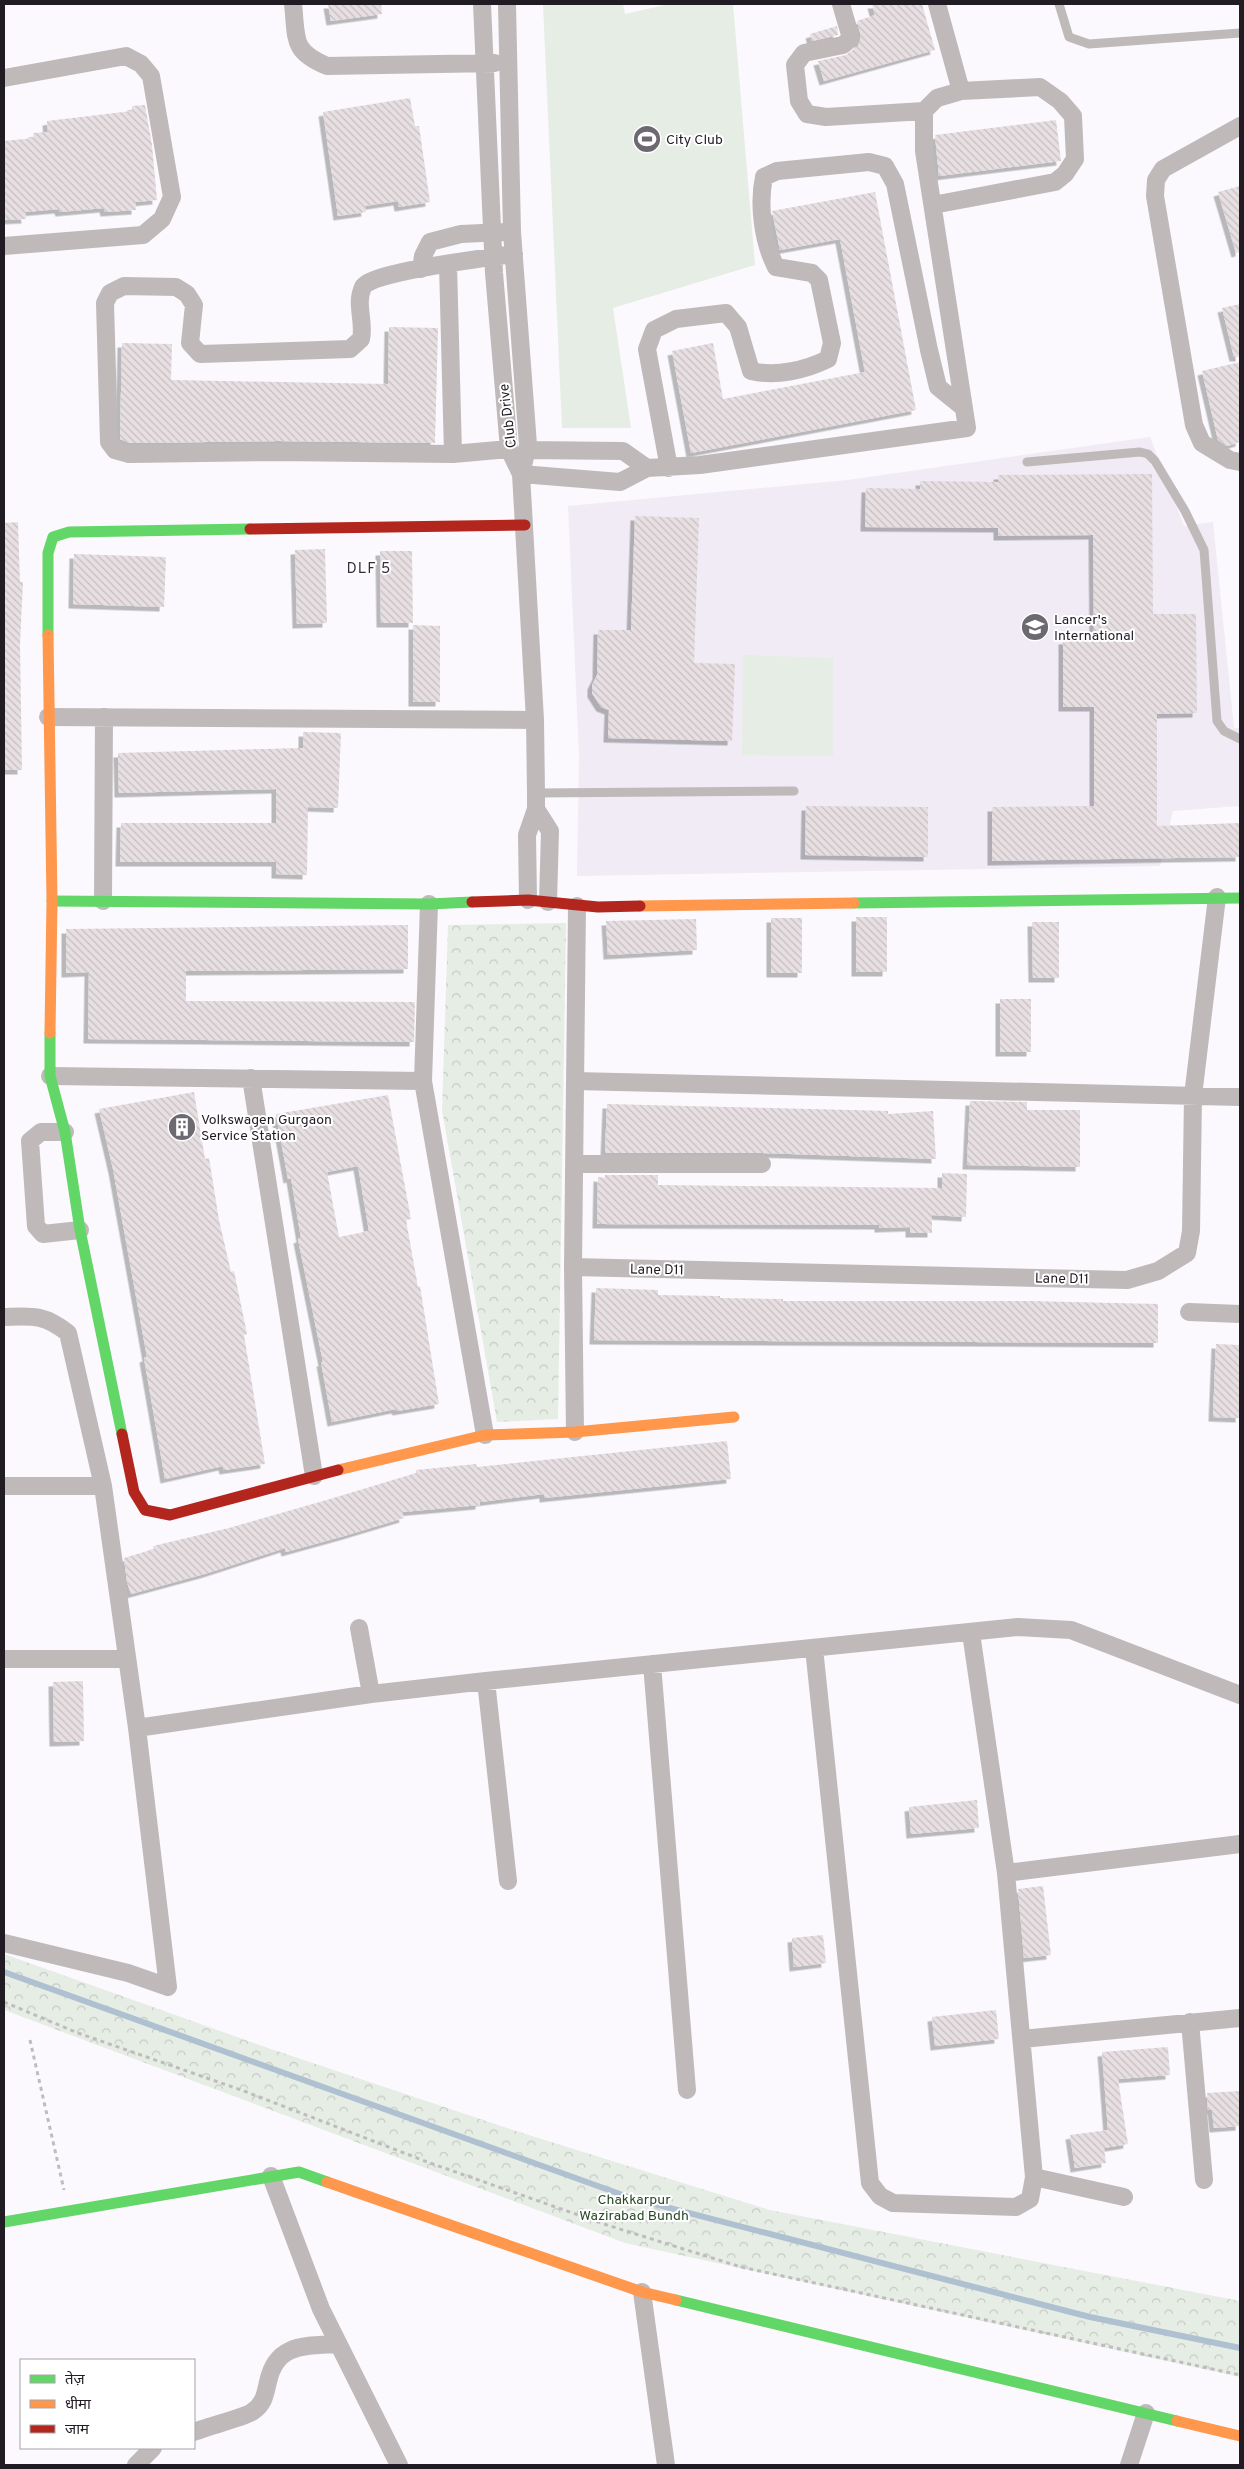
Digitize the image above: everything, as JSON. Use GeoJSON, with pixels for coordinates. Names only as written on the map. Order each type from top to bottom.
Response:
{"type":"FeatureCollection","features":[{"type":"Feature","properties":{"kind":"street"},"geometry":{"type":"LineString","coordinates":[[293,4],[297,44],[309,58],[327,66],[508,63]]}},
{"type":"Feature","properties":{"kind":"street","name":"Club Drive"},"geometry":{"type":"LineString","coordinates":[[482,4],[493,257],[509,449],[521,474]]}},
{"type":"Feature","properties":{"kind":"street","name":"Club Drive"},"geometry":{"type":"LineString","coordinates":[[507,4],[512,232],[526,450],[521,474]]}},
{"type":"Feature","properties":{"kind":"street"},"geometry":{"type":"LineString","coordinates":[[841,4],[851,38],[843,45],[804,53],[795,65],[799,101],[808,114],[826,117],[924,111],[937,98],[961,91],[1040,87],[1060,101],[1073,116],[1075,159],[1065,174],[1055,182],[933,205]]}},
{"type":"Feature","properties":{"kind":"street"},"geometry":{"type":"LineString","coordinates":[[938,4],[961,91]]}},
{"type":"Feature","properties":{"kind":"street"},"geometry":{"type":"LineString","coordinates":[[4,78],[126,56],[141,64],[151,76],[172,197],[162,219],[143,235],[4,246]]}},
{"type":"Feature","properties":{"kind":"street"},"geometry":{"type":"LineString","coordinates":[[528,900],[527,835],[536,801],[534,720],[521,474],[620,482],[648,468],[669,468],[967,428],[924,151],[924,111]]}},
{"type":"Feature","properties":{"kind":"street"},"geometry":{"type":"LineString","coordinates":[[1240,126],[1163,169],[1156,180],[1155,196],[1194,425],[1202,443],[1230,460],[1240,462]]}},
{"type":"Feature","properties":{"kind":"street"},"geometry":{"type":"LineString","coordinates":[[669,468],[647,350],[654,330],[676,319],[726,312],[738,327],[751,371],[765,374],[811,368],[828,359],[832,343],[819,280],[812,273],[776,267],[768,252],[760,193],[764,177],[777,171],[869,162],[885,166],[896,184],[938,386],[964,408]]}},
{"type":"Feature","properties":{"kind":"street"},"geometry":{"type":"LineString","coordinates":[[421,269],[423,256],[430,242],[443,237],[492,231],[512,232]]}},
{"type":"Feature","properties":{"kind":"street"},"geometry":{"type":"LineString","coordinates":[[509,449],[453,454],[279,452],[129,454],[114,450],[109,442],[105,303],[110,293],[124,286],[176,287],[188,294],[194,305],[190,343],[200,354],[350,350],[361,340],[359,298],[364,284],[384,275],[514,254]]}},
{"type":"Feature","properties":{"kind":"street"},"geometry":{"type":"LineString","coordinates":[[448,264],[453,454]]}},
{"type":"Feature","properties":{"kind":"street"},"geometry":{"type":"LineString","coordinates":[[526,450],[624,451],[648,468]]}},
{"type":"Feature","properties":{"kind":"street"},"geometry":{"type":"LineString","coordinates":[[525,526],[69,532],[53,537],[48,553],[48,717],[52,901],[50,1076],[65,1132],[80,1230],[134,1492],[145,1510],[170,1514],[314,1476],[485,1436],[575,1432],[734,1417]]}},
{"type":"Feature","properties":{"kind":"street"},"geometry":{"type":"LineString","coordinates":[[48,717],[534,720]]}},
{"type":"Feature","properties":{"kind":"street"},"geometry":{"type":"LineString","coordinates":[[103,902],[104,717]]}},
{"type":"Feature","properties":{"kind":"street"},"geometry":{"type":"LineString","coordinates":[[536,801],[550,832],[548,902]]}},
{"type":"Feature","properties":{"kind":"street","name":"Lane D11"},"geometry":{"type":"LineString","coordinates":[[573,1267],[1127,1280],[1158,1271],[1187,1254],[1192,1231],[1193,1096],[1218,897]]}},
{"type":"Feature","properties":{"kind":"street"},"geometry":{"type":"LineString","coordinates":[[52,901],[429,904],[528,900],[577,906],[1240,898]]}},
{"type":"Feature","properties":{"kind":"street"},"geometry":{"type":"LineString","coordinates":[[429,904],[423,1081],[485,1436]]}},
{"type":"Feature","properties":{"kind":"street"},"geometry":{"type":"LineString","coordinates":[[575,1432],[573,1267],[577,906]]}},
{"type":"Feature","properties":{"kind":"street"},"geometry":{"type":"LineString","coordinates":[[50,1076],[423,1081]]}},
{"type":"Feature","properties":{"kind":"street"},"geometry":{"type":"LineString","coordinates":[[251,1078],[314,1476]]}},
{"type":"Feature","properties":{"kind":"street"},"geometry":{"type":"LineString","coordinates":[[575,1081],[1240,1097]]}},
{"type":"Feature","properties":{"kind":"street"},"geometry":{"type":"LineString","coordinates":[[65,1132],[41,1132],[30,1141],[36,1226],[44,1234],[80,1230]]}},
{"type":"Feature","properties":{"kind":"street"},"geometry":{"type":"LineString","coordinates":[[574,1164],[762,1164]]}},
{"type":"Feature","properties":{"kind":"street"},"geometry":{"type":"LineString","coordinates":[[1189,1312],[1240,1314]]}},
{"type":"Feature","properties":{"kind":"street"},"geometry":{"type":"LineString","coordinates":[[4,1317],[36,1316],[52,1321],[68,1333],[103,1486],[137,1728],[168,1987],[128,1973],[4,1942]]}},
{"type":"Feature","properties":{"kind":"street"},"geometry":{"type":"LineString","coordinates":[[4,1486],[103,1486]]}},
{"type":"Feature","properties":{"kind":"street"},"geometry":{"type":"LineString","coordinates":[[359,1628],[371,1694]]}},
{"type":"Feature","properties":{"kind":"street"},"geometry":{"type":"LineString","coordinates":[[137,1728],[371,1694],[1018,1628],[1071,1630],[1240,1695]]}},
{"type":"Feature","properties":{"kind":"street"},"geometry":{"type":"LineString","coordinates":[[814,1648],[870,2183],[880,2196],[893,2204],[1016,2207],[1030,2199],[1034,2177],[1006,1873],[971,1633]]}},
{"type":"Feature","properties":{"kind":"street"},"geometry":{"type":"LineString","coordinates":[[4,1659],[126,1659]]}},
{"type":"Feature","properties":{"kind":"street"},"geometry":{"type":"LineString","coordinates":[[652,1664],[687,2090]]}},
{"type":"Feature","properties":{"kind":"street"},"geometry":{"type":"LineString","coordinates":[[486,1681],[508,1881]]}},
{"type":"Feature","properties":{"kind":"street"},"geometry":{"type":"LineString","coordinates":[[1006,1873],[1240,1844]]}},
{"type":"Feature","properties":{"kind":"street"},"geometry":{"type":"LineString","coordinates":[[1022,2040],[1240,2018]]}},
{"type":"Feature","properties":{"kind":"street"},"geometry":{"type":"LineString","coordinates":[[1190,2022],[1204,2180]]}},
{"type":"Feature","properties":{"kind":"street"},"geometry":{"type":"LineString","coordinates":[[4,2222],[299,2172],[642,2292],[1240,2436]]}},
{"type":"Feature","properties":{"kind":"street"},"geometry":{"type":"LineString","coordinates":[[271,2176],[321,2310],[398,2465]]}},
{"type":"Feature","properties":{"kind":"street"},"geometry":{"type":"LineString","coordinates":[[1034,2177],[1124,2197]]}},
{"type":"Feature","properties":{"kind":"street"},"geometry":{"type":"LineString","coordinates":[[642,2292],[666,2465]]}},
{"type":"Feature","properties":{"kind":"street"},"geometry":{"type":"LineString","coordinates":[[195,2432],[251,2413],[264,2401],[269,2376],[277,2359],[298,2346],[338,2344]]}},
{"type":"Feature","properties":{"kind":"street"},"geometry":{"type":"LineString","coordinates":[[1129,2465],[1146,2413]]}},
{"type":"Feature","properties":{"kind":"street"},"geometry":{"type":"LineString","coordinates":[[136,2465],[152,2449]]}},
{"type":"Feature","properties":{"kind":"lane"},"geometry":{"type":"LineString","coordinates":[[1059,4],[1068,37],[1089,44],[1240,33]]}},
{"type":"Feature","properties":{"kind":"lane"},"geometry":{"type":"LineString","coordinates":[[1027,462],[1140,452],[1148,454],[1155,461],[1185,511],[1204,550],[1217,721],[1224,731],[1240,739]]}},
{"type":"Feature","properties":{"kind":"lane"},"geometry":{"type":"LineString","coordinates":[[536,801],[794,791]]}},
{"type":"Feature","properties":{"kind":"path"},"geometry":{"type":"LineString","coordinates":[[4,2002],[78,2033],[244,2091],[430,2163],[607,2225],[741,2267],[1240,2375]]}},
{"type":"Feature","properties":{"kind":"path"},"geometry":{"type":"LineString","coordinates":[[30,2040],[68,2210]]}},
{"type":"Feature","properties":{"kind":"shaded area","name":"Lancer's International"},"geometry":{"type":"Polygon","coordinates":[[[1150,437],[1184,526],[1213,522],[1234,728],[1240,728],[1240,806],[1173,811],[1160,866],[577,876],[579,755],[568,506],[848,480],[1150,437]]]}},
{"type":"Feature","properties":{"kind":"green space","name":"City Club"},"geometry":{"type":"Polygon","coordinates":[[[543,4],[623,4],[625,14],[669,4],[733,4],[755,265],[613,308],[631,428],[562,428],[543,4]]]}},
{"type":"Feature","properties":{"kind":"green space"},"geometry":{"type":"Polygon","coordinates":[[[743,655],[833,658],[833,756],[742,755],[743,655]]]}},
{"type":"Feature","properties":{"kind":"green space"},"geometry":{"type":"Polygon","coordinates":[[[566,923],[558,1419],[497,1422],[442,1110],[448,925],[566,923]]]}},
{"type":"Feature","properties":{"kind":"green space","name":"Chakkarpur Wazirabad Bundh"},"geometry":{"type":"Polygon","coordinates":[[[4,1954],[268,2048],[516,2131],[770,2210],[1240,2301],[1240,2377],[625,2243],[4,2010],[4,1954]]]}},
{"type":"Feature","properties":{"kind":"building"},"geometry":{"type":"Polygon","coordinates":[[[328,4],[381,4],[382,14],[331,21],[328,4]]]}},
{"type":"Feature","properties":{"kind":"building"},"geometry":{"type":"Polygon","coordinates":[[[872,4],[922,4],[935,50],[824,81],[818,61],[846,55],[858,46],[861,36],[857,21],[875,15],[872,4]]]}},
{"type":"Feature","properties":{"kind":"building"},"geometry":{"type":"Polygon","coordinates":[[[837,26],[838,35],[812,41],[810,34],[837,26]]]}},
{"type":"Feature","properties":{"kind":"building"},"geometry":{"type":"Polygon","coordinates":[[[410,98],[415,126],[419,126],[430,202],[399,207],[398,201],[365,206],[366,212],[338,216],[323,112],[410,98]]]}},
{"type":"Feature","properties":{"kind":"building"},"geometry":{"type":"Polygon","coordinates":[[[145,105],[152,145],[157,200],[136,202],[136,210],[105,212],[104,208],[60,212],[59,209],[25,212],[26,219],[4,220],[4,141],[34,138],[33,133],[48,132],[47,121],[132,111],[132,106],[145,105]]]}},
{"type":"Feature","properties":{"kind":"building"},"geometry":{"type":"Polygon","coordinates":[[[1056,120],[1061,161],[939,176],[935,135],[1056,120]]]}},
{"type":"Feature","properties":{"kind":"building"},"geometry":{"type":"Polygon","coordinates":[[[1240,186],[1240,252],[1236,253],[1218,192],[1240,186]]]}},
{"type":"Feature","properties":{"kind":"building"},"geometry":{"type":"Polygon","coordinates":[[[875,192],[916,410],[691,453],[672,351],[713,343],[723,399],[865,372],[840,239],[780,250],[772,211],[875,192]]]}},
{"type":"Feature","properties":{"kind":"building"},"geometry":{"type":"Polygon","coordinates":[[[1240,304],[1240,357],[1234,357],[1222,308],[1240,304]]]}},
{"type":"Feature","properties":{"kind":"building"},"geometry":{"type":"Polygon","coordinates":[[[389,327],[438,328],[435,443],[279,441],[130,443],[120,439],[122,343],[172,344],[171,380],[388,384],[389,327]]]}},
{"type":"Feature","properties":{"kind":"building"},"geometry":{"type":"Polygon","coordinates":[[[1240,362],[1240,442],[1227,446],[1218,440],[1202,371],[1240,362]]]}},
{"type":"Feature","properties":{"kind":"building"},"geometry":{"type":"Polygon","coordinates":[[[1152,474],[1153,614],[1196,614],[1197,713],[1157,714],[1157,826],[1240,823],[1240,857],[992,861],[992,807],[1094,806],[1094,707],[1063,707],[1063,640],[1094,639],[1093,535],[998,536],[998,528],[865,527],[866,488],[920,489],[920,481],[998,482],[998,475],[1152,474]]]}},
{"type":"Feature","properties":{"kind":"building"},"geometry":{"type":"Polygon","coordinates":[[[635,516],[699,518],[694,663],[735,664],[732,741],[608,738],[609,710],[601,707],[592,693],[592,685],[597,675],[598,630],[631,630],[635,516]]]}},
{"type":"Feature","properties":{"kind":"building"},"geometry":{"type":"Polygon","coordinates":[[[18,522],[20,582],[23,582],[20,644],[22,770],[4,770],[4,523],[18,522]]]}},
{"type":"Feature","properties":{"kind":"building"},"geometry":{"type":"Polygon","coordinates":[[[325,549],[327,623],[297,624],[295,550],[325,549]]]}},
{"type":"Feature","properties":{"kind":"building"},"geometry":{"type":"Polygon","coordinates":[[[380,551],[412,551],[413,623],[381,623],[380,551]]]}},
{"type":"Feature","properties":{"kind":"building"},"geometry":{"type":"Polygon","coordinates":[[[74,554],[166,557],[164,607],[73,604],[74,554]]]}},
{"type":"Feature","properties":{"kind":"building"},"geometry":{"type":"Polygon","coordinates":[[[413,625],[440,626],[440,702],[413,702],[413,625]]]}},
{"type":"Feature","properties":{"kind":"building"},"geometry":{"type":"Polygon","coordinates":[[[303,732],[341,733],[338,808],[308,807],[307,875],[276,874],[276,862],[120,862],[121,823],[276,823],[276,789],[119,793],[118,753],[303,748],[303,732]]]}},
{"type":"Feature","properties":{"kind":"building"},"geometry":{"type":"Polygon","coordinates":[[[806,806],[928,807],[928,857],[805,855],[806,806]]]}},
{"type":"Feature","properties":{"kind":"building"},"geometry":{"type":"Polygon","coordinates":[[[856,917],[887,917],[887,972],[856,972],[856,917]]]}},
{"type":"Feature","properties":{"kind":"building"},"geometry":{"type":"Polygon","coordinates":[[[771,918],[802,918],[802,973],[771,973],[771,918]]]}},
{"type":"Feature","properties":{"kind":"building"},"geometry":{"type":"Polygon","coordinates":[[[696,919],[697,950],[608,955],[606,921],[696,919]]]}},
{"type":"Feature","properties":{"kind":"building"},"geometry":{"type":"Polygon","coordinates":[[[1032,922],[1059,922],[1059,978],[1033,978],[1032,922]]]}},
{"type":"Feature","properties":{"kind":"building"},"geometry":{"type":"Polygon","coordinates":[[[408,925],[408,969],[186,971],[186,1001],[415,1002],[414,1042],[88,1039],[89,972],[66,973],[66,929],[408,925]]]}},
{"type":"Feature","properties":{"kind":"building"},"geometry":{"type":"Polygon","coordinates":[[[1000,999],[1031,999],[1031,1052],[1000,1052],[1000,999]]]}},
{"type":"Feature","properties":{"kind":"building"},"geometry":{"type":"Polygon","coordinates":[[[194,1092],[205,1159],[209,1158],[219,1220],[231,1272],[234,1271],[247,1334],[244,1335],[265,1464],[224,1470],[223,1466],[165,1479],[144,1358],[147,1357],[113,1169],[99,1109],[194,1092]]]}},
{"type":"Feature","properties":{"kind":"building"},"geometry":{"type":"Polygon","coordinates":[[[388,1095],[411,1219],[406,1220],[418,1287],[420,1286],[439,1404],[397,1411],[396,1409],[332,1422],[321,1362],[323,1362],[298,1239],[301,1238],[291,1178],[288,1179],[276,1114],[388,1095]],[[358,1166],[327,1172],[339,1237],[369,1231],[358,1166]]]}},
{"type":"Feature","properties":{"kind":"building"},"geometry":{"type":"Polygon","coordinates":[[[970,1101],[1027,1102],[1027,1110],[1080,1110],[1080,1167],[967,1165],[970,1101]]]}},
{"type":"Feature","properties":{"kind":"building"},"geometry":{"type":"Polygon","coordinates":[[[607,1104],[888,1111],[888,1114],[933,1111],[936,1159],[762,1153],[605,1153],[607,1104]]]}},
{"type":"Feature","properties":{"kind":"building"},"geometry":{"type":"Polygon","coordinates":[[[942,1173],[967,1174],[966,1217],[932,1215],[932,1233],[910,1233],[910,1227],[879,1228],[879,1225],[597,1224],[598,1177],[605,1178],[605,1175],[658,1175],[658,1185],[942,1188],[942,1173]]]}},
{"type":"Feature","properties":{"kind":"building"},"geometry":{"type":"Polygon","coordinates":[[[596,1288],[658,1290],[658,1295],[783,1299],[783,1301],[1030,1301],[1158,1304],[1158,1343],[594,1340],[596,1288]]]}},
{"type":"Feature","properties":{"kind":"building"},"geometry":{"type":"Polygon","coordinates":[[[1216,1344],[1240,1345],[1240,1418],[1213,1417],[1216,1344]]]}},
{"type":"Feature","properties":{"kind":"building"},"geometry":{"type":"Polygon","coordinates":[[[727,1441],[731,1479],[544,1498],[544,1494],[480,1502],[480,1505],[402,1512],[404,1518],[286,1552],[285,1548],[208,1573],[131,1594],[127,1582],[124,1558],[154,1549],[153,1546],[229,1528],[330,1499],[416,1473],[416,1470],[476,1464],[477,1467],[727,1441]]]}},
{"type":"Feature","properties":{"kind":"building"},"geometry":{"type":"Polygon","coordinates":[[[83,1681],[84,1741],[54,1742],[53,1682],[83,1681]]]}},
{"type":"Feature","properties":{"kind":"building"},"geometry":{"type":"Polygon","coordinates":[[[977,1800],[979,1828],[911,1834],[909,1807],[977,1800]]]}},
{"type":"Feature","properties":{"kind":"building"},"geometry":{"type":"Polygon","coordinates":[[[1043,1886],[1051,1955],[1024,1958],[1018,1889],[1043,1886]]]}},
{"type":"Feature","properties":{"kind":"building"},"geometry":{"type":"Polygon","coordinates":[[[823,1935],[826,1963],[794,1967],[792,1938],[823,1935]]]}},
{"type":"Feature","properties":{"kind":"building"},"geometry":{"type":"Polygon","coordinates":[[[996,2010],[999,2039],[935,2046],[932,2017],[996,2010]]]}},
{"type":"Feature","properties":{"kind":"building"},"geometry":{"type":"Polygon","coordinates":[[[1168,2047],[1170,2075],[1118,2079],[1128,2144],[1104,2148],[1106,2163],[1075,2168],[1070,2135],[1108,2130],[1102,2052],[1168,2047]]]}},
{"type":"Feature","properties":{"kind":"building"},"geometry":{"type":"Polygon","coordinates":[[[1240,2091],[1240,2126],[1214,2128],[1212,2110],[1208,2110],[1207,2093],[1240,2091]]]}},
{"type":"Feature","properties":{"kind":"waterway"},"geometry":{"type":"LineString","coordinates":[[4,1972],[631,2198],[1090,2317],[1240,2348]]}},
{"type":"Feature","properties":{"kind":"traffic: fast"},"geometry":{"type":"LineString","coordinates":[[48,635],[48,553],[53,537],[69,532],[250,529]]}},
{"type":"Feature","properties":{"kind":"traffic: fast"},"geometry":{"type":"LineString","coordinates":[[854,903],[1240,898]]}},
{"type":"Feature","properties":{"kind":"traffic: fast"},"geometry":{"type":"LineString","coordinates":[[52,901],[429,904],[472,902]]}},
{"type":"Feature","properties":{"kind":"traffic: fast"},"geometry":{"type":"LineString","coordinates":[[50,1033],[50,1076],[65,1132],[80,1230],[122,1434]]}},
{"type":"Feature","properties":{"kind":"traffic: fast"},"geometry":{"type":"LineString","coordinates":[[4,2222],[299,2172],[327,2182]]}},
{"type":"Feature","properties":{"kind":"traffic: fast"},"geometry":{"type":"LineString","coordinates":[[676,2300],[1177,2421]]}},
{"type":"Feature","properties":{"kind":"traffic: slow"},"geometry":{"type":"LineString","coordinates":[[48,635],[52,901],[50,1033]]}},
{"type":"Feature","properties":{"kind":"traffic: slow"},"geometry":{"type":"LineString","coordinates":[[640,906],[854,903]]}},
{"type":"Feature","properties":{"kind":"traffic: slow"},"geometry":{"type":"LineString","coordinates":[[338,1470],[485,1435],[575,1432],[734,1417]]}},
{"type":"Feature","properties":{"kind":"traffic: slow"},"geometry":{"type":"LineString","coordinates":[[327,2182],[642,2292],[676,2300]]}},
{"type":"Feature","properties":{"kind":"traffic: slow"},"geometry":{"type":"LineString","coordinates":[[1177,2421],[1240,2436]]}},
{"type":"Feature","properties":{"kind":"traffic: jam"},"geometry":{"type":"LineString","coordinates":[[250,529],[525,525]]}},
{"type":"Feature","properties":{"kind":"traffic: jam"},"geometry":{"type":"LineString","coordinates":[[472,902],[528,900],[598,907],[640,906]]}},
{"type":"Feature","properties":{"kind":"traffic: jam"},"geometry":{"type":"LineString","coordinates":[[122,1434],[134,1492],[145,1510],[170,1515],[338,1470]]}},
{"type":"Feature","properties":{"kind":"place","name":"City Club"},"geometry":{"type":"Point","coordinates":[647,139]}},
{"type":"Feature","properties":{"kind":"place","name":"Lancer's International"},"geometry":{"type":"Point","coordinates":[1035,627]}},
{"type":"Feature","properties":{"kind":"place","name":"Volkswagen Gurgaon Service Station"},"geometry":{"type":"Point","coordinates":[182,1127]}},
{"type":"Feature","properties":{"kind":"district","name":"DLF 5"},"geometry":{"type":"Point","coordinates":[369,568]}}]}
